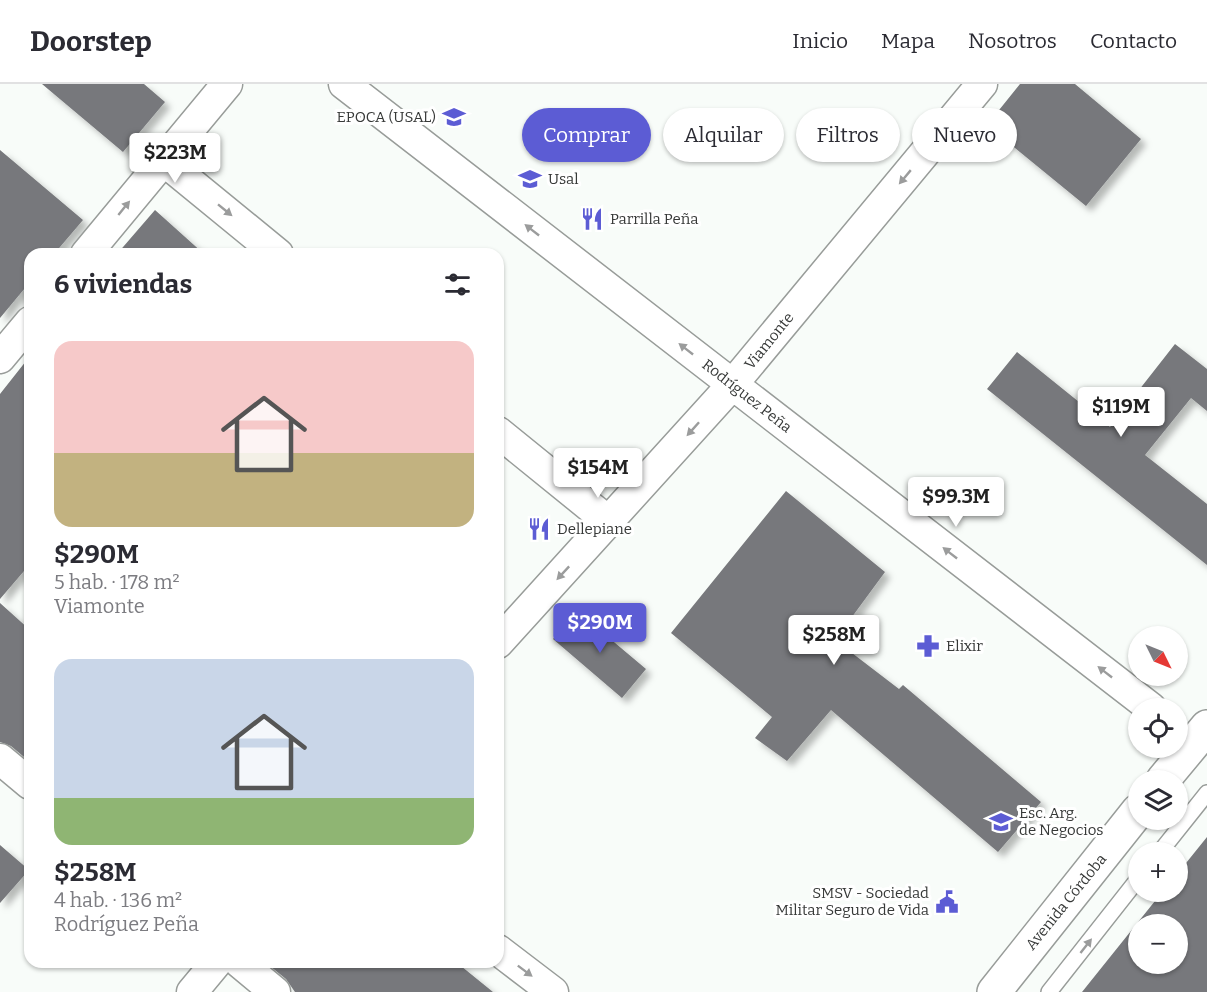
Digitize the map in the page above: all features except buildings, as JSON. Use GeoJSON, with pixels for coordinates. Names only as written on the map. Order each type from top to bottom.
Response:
{"type":"FeatureCollection","features":[{"type":"Feature","properties":{"kind":"main road"},"geometry":{"type":"LineString","coordinates":[[1171,770],[1197,737]]}},
{"type":"Feature","properties":{"kind":"main road","name":"Avenida Córdoba"},"geometry":{"type":"LineString","coordinates":[[994,992],[1128,824]]}},
{"type":"Feature","properties":{"kind":"street"},"geometry":{"type":"LineString","coordinates":[[91,248],[227,84]]}},
{"type":"Feature","properties":{"kind":"street","name":"Rodríguez Peña"},"geometry":{"type":"LineString","coordinates":[[344,84],[1138,698]]}},
{"type":"Feature","properties":{"kind":"street","name":"Viamonte"},"geometry":{"type":"LineString","coordinates":[[504,636],[732,385],[982,84]]}},
{"type":"Feature","properties":{"kind":"street"},"geometry":{"type":"LineString","coordinates":[[163,160],[271,248]]}},
{"type":"Feature","properties":{"kind":"street"},"geometry":{"type":"LineString","coordinates":[[0,358],[24,329]]}},
{"type":"Feature","properties":{"kind":"street"},"geometry":{"type":"LineString","coordinates":[[504,437],[609,522]]}},
{"type":"Feature","properties":{"kind":"street"},"geometry":{"type":"LineString","coordinates":[[0,759],[24,779]]}},
{"type":"Feature","properties":{"kind":"street"},"geometry":{"type":"LineString","coordinates":[[504,955],[553,992]]}},
{"type":"Feature","properties":{"kind":"street"},"geometry":{"type":"LineString","coordinates":[[192,992],[212,968]]}},
{"type":"Feature","properties":{"kind":"street"},"geometry":{"type":"LineString","coordinates":[[246,968],[275,992]]}},
{"type":"Feature","properties":{"kind":"lane"},"geometry":{"type":"LineString","coordinates":[[1168,842],[1207,793]]}},
{"type":"Feature","properties":{"kind":"lane"},"geometry":{"type":"LineString","coordinates":[[1049,992],[1128,892]]}},
{"type":"Feature","properties":{"kind":"place","name":"EPOCA (USAL)"},"geometry":{"type":"Point","coordinates":[454,117]}},
{"type":"Feature","properties":{"kind":"place","name":"Usal"},"geometry":{"type":"Point","coordinates":[530,179]}},
{"type":"Feature","properties":{"kind":"place","name":"Parrilla Peña"},"geometry":{"type":"Point","coordinates":[592,219]}},
{"type":"Feature","properties":{"kind":"place","name":"Dellepiane"},"geometry":{"type":"Point","coordinates":[539,529]}},
{"type":"Feature","properties":{"kind":"place","name":"Elixir"},"geometry":{"type":"Point","coordinates":[928,646]}},
{"type":"Feature","properties":{"kind":"place","name":"Esc. Arg. de Negocios"},"geometry":{"type":"Point","coordinates":[1001,822]}},
{"type":"Feature","properties":{"kind":"place","name":"SMSV - Sociedad Militar Seguro de Vida"},"geometry":{"type":"Point","coordinates":[947,902]}}]}
